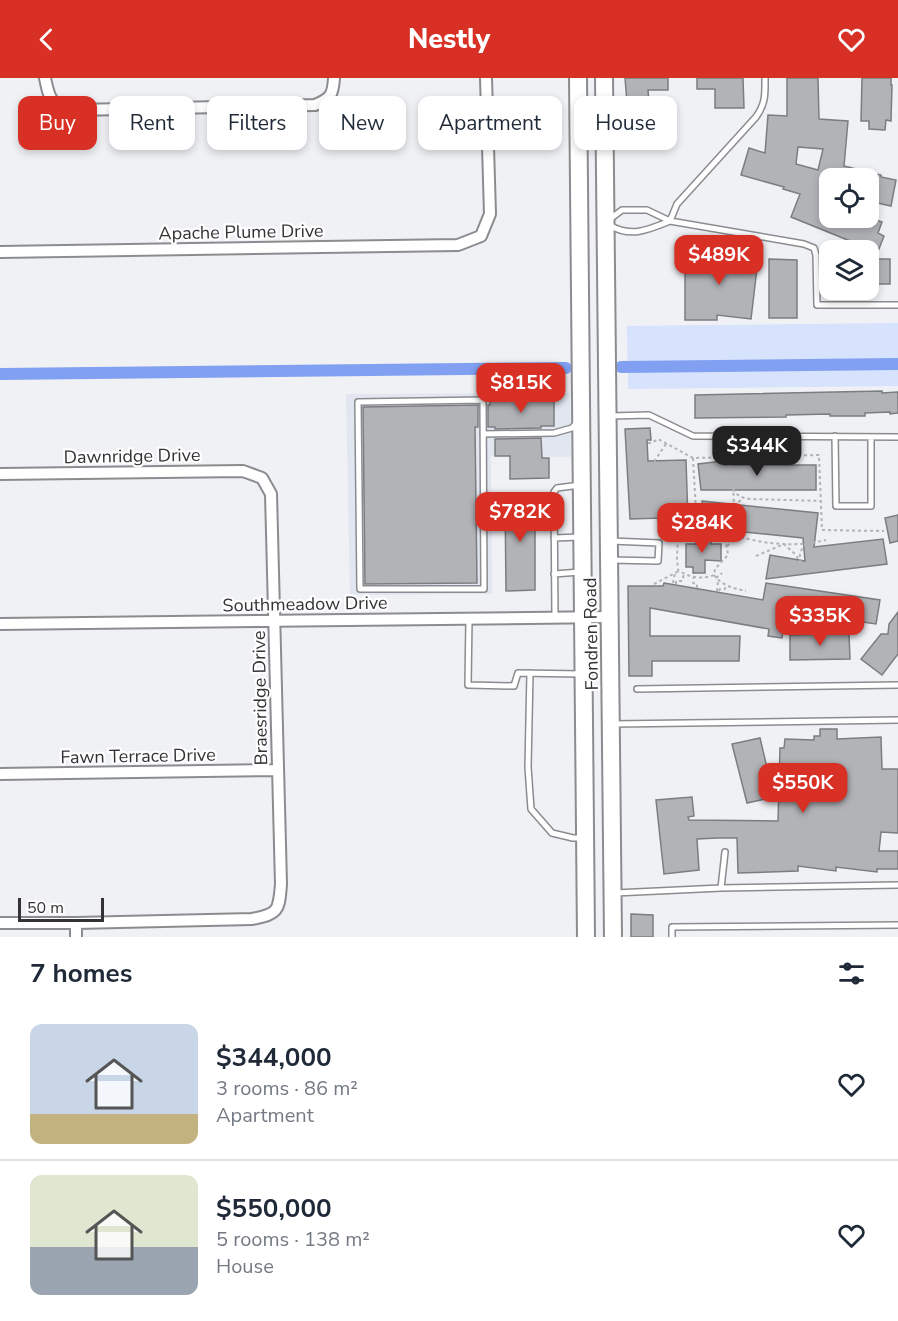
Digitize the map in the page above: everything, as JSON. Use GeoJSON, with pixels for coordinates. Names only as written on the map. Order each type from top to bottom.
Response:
{"type":"FeatureCollection","features":[{"type":"Feature","properties":{"kind":"main road","name":"Fondren Road"},"geometry":{"type":"LineString","coordinates":[[578,78],[586,937]]}},
{"type":"Feature","properties":{"kind":"main road","name":"Fondren Road"},"geometry":{"type":"LineString","coordinates":[[604,78],[613,937]]}},
{"type":"Feature","properties":{"kind":"main road"},"geometry":{"type":"LineString","coordinates":[[579,222],[606,222]]}},
{"type":"Feature","properties":{"kind":"main road"},"geometry":{"type":"LineString","coordinates":[[581,417],[608,416]]}},
{"type":"Feature","properties":{"kind":"main road"},"geometry":{"type":"LineString","coordinates":[[585,838],[612,838]]}},
{"type":"Feature","properties":{"kind":"street"},"geometry":{"type":"LineString","coordinates":[[45,78],[48,95],[58,106],[76,110],[315,105],[328,99],[333,91],[334,78]]}},
{"type":"Feature","properties":{"kind":"street","name":"Apache Plume Drive"},"geometry":{"type":"LineString","coordinates":[[0,252],[458,245],[481,236],[490,214],[486,78]]}},
{"type":"Feature","properties":{"kind":"street","name":"Dawnridge Drive"},"geometry":{"type":"LineString","coordinates":[[0,474],[243,471],[262,478]]}},
{"type":"Feature","properties":{"kind":"street","name":"Braesridge Drive"},"geometry":{"type":"LineString","coordinates":[[76,923],[252,920],[270,916],[279,904],[271,494],[262,478]]}},
{"type":"Feature","properties":{"kind":"street","name":"Southmeadow Drive"},"geometry":{"type":"LineString","coordinates":[[0,624],[610,617]]}},
{"type":"Feature","properties":{"kind":"street","name":"Fawn Terrace Drive"},"geometry":{"type":"LineString","coordinates":[[0,774],[278,770]]}},
{"type":"Feature","properties":{"kind":"street"},"geometry":{"type":"LineString","coordinates":[[0,923],[76,923],[76,937]]}},
{"type":"Feature","properties":{"kind":"lane"},"geometry":{"type":"LineString","coordinates":[[765,78],[762,108],[677,204],[670,221],[647,231],[621,231],[606,222],[622,210],[647,210],[670,221],[804,244],[814,248],[816,255],[817,305],[898,305]]}},
{"type":"Feature","properties":{"kind":"lane"},"geometry":{"type":"LineString","coordinates":[[483,400],[483,434],[483,589],[360,589],[358,402],[483,400]]}},
{"type":"Feature","properties":{"kind":"lane"},"geometry":{"type":"LineString","coordinates":[[608,416],[650,415],[693,436],[898,437]]}},
{"type":"Feature","properties":{"kind":"lane"},"geometry":{"type":"LineString","coordinates":[[483,434],[554,433],[572,428],[581,417]]}},
{"type":"Feature","properties":{"kind":"lane"},"geometry":{"type":"LineString","coordinates":[[834,436],[836,506],[871,506],[870,436]]}},
{"type":"Feature","properties":{"kind":"lane"},"geometry":{"type":"LineString","coordinates":[[555,618],[554,492],[557,488],[582,485]]}},
{"type":"Feature","properties":{"kind":"lane"},"geometry":{"type":"LineString","coordinates":[[554,538],[582,537]]}},
{"type":"Feature","properties":{"kind":"lane"},"geometry":{"type":"LineString","coordinates":[[609,541],[659,543],[658,561],[609,560]]}},
{"type":"Feature","properties":{"kind":"lane"},"geometry":{"type":"LineString","coordinates":[[555,573],[582,572]]}},
{"type":"Feature","properties":{"kind":"lane"},"geometry":{"type":"LineString","coordinates":[[469,618],[468,685],[514,686],[518,673],[583,674]]}},
{"type":"Feature","properties":{"kind":"lane"},"geometry":{"type":"LineString","coordinates":[[530,673],[528,767],[531,809],[552,833],[585,838]]}},
{"type":"Feature","properties":{"kind":"lane"},"geometry":{"type":"LineString","coordinates":[[637,689],[898,685]]}},
{"type":"Feature","properties":{"kind":"lane"},"geometry":{"type":"LineString","coordinates":[[611,724],[898,720]]}},
{"type":"Feature","properties":{"kind":"lane"},"geometry":{"type":"LineString","coordinates":[[721,888],[725,852]]}},
{"type":"Feature","properties":{"kind":"lane"},"geometry":{"type":"LineString","coordinates":[[612,893],[721,888],[898,885]]}},
{"type":"Feature","properties":{"kind":"lane"},"geometry":{"type":"LineString","coordinates":[[672,937],[672,927],[898,925]]}},
{"type":"Feature","properties":{"kind":"path"},"geometry":{"type":"LineString","coordinates":[[648,443],[658,439],[693,458],[819,455],[822,530],[885,531]]}},
{"type":"Feature","properties":{"kind":"path"},"geometry":{"type":"LineString","coordinates":[[666,444],[655,460],[658,523],[678,535]]}},
{"type":"Feature","properties":{"kind":"path"},"geometry":{"type":"LineString","coordinates":[[722,538],[731,528],[735,507],[729,457]]}},
{"type":"Feature","properties":{"kind":"path"},"geometry":{"type":"LineString","coordinates":[[693,458],[697,529]]}},
{"type":"Feature","properties":{"kind":"path"},"geometry":{"type":"LineString","coordinates":[[733,489],[742,498],[821,501]]}},
{"type":"Feature","properties":{"kind":"path"},"geometry":{"type":"LineString","coordinates":[[735,507],[742,498]]}},
{"type":"Feature","properties":{"kind":"path"},"geometry":{"type":"LineString","coordinates":[[731,528],[738,536],[747,539],[784,544],[826,540]]}},
{"type":"Feature","properties":{"kind":"path"},"geometry":{"type":"LineString","coordinates":[[678,535],[697,529],[710,530],[722,538],[727,546],[728,555],[715,569],[718,591],[725,589],[726,585]]}},
{"type":"Feature","properties":{"kind":"path"},"geometry":{"type":"LineString","coordinates":[[678,535],[679,571],[694,576],[716,578],[726,585],[746,591]]}},
{"type":"Feature","properties":{"kind":"path"},"geometry":{"type":"LineString","coordinates":[[727,546],[738,536]]}},
{"type":"Feature","properties":{"kind":"path"},"geometry":{"type":"LineString","coordinates":[[801,565],[800,552],[808,543]]}},
{"type":"Feature","properties":{"kind":"path"},"geometry":{"type":"LineString","coordinates":[[756,556],[784,544]]}},
{"type":"Feature","properties":{"kind":"path"},"geometry":{"type":"LineString","coordinates":[[784,544],[796,555],[801,565]]}},
{"type":"Feature","properties":{"kind":"path"},"geometry":{"type":"LineString","coordinates":[[794,565],[801,565]]}},
{"type":"Feature","properties":{"kind":"path"},"geometry":{"type":"LineString","coordinates":[[654,584],[679,571]]}},
{"type":"Feature","properties":{"kind":"path"},"geometry":{"type":"LineString","coordinates":[[675,573],[675,584],[676,581],[682,581],[684,574]]}},
{"type":"Feature","properties":{"kind":"path"},"geometry":{"type":"LineString","coordinates":[[716,578],[722,573]]}},
{"type":"Feature","properties":{"kind":"path"},"geometry":{"type":"LineString","coordinates":[[694,576],[693,584],[697,584],[697,588]]}},
{"type":"Feature","properties":{"kind":"shaded area"},"geometry":{"type":"Polygon","coordinates":[[[898,323],[898,386],[628,389],[627,326],[898,323]]]}},
{"type":"Feature","properties":{"kind":"shaded area"},"geometry":{"type":"Polygon","coordinates":[[[570,393],[571,457],[491,456],[492,594],[350,595],[346,394],[570,393]]]}},
{"type":"Feature","properties":{"kind":"building"},"geometry":{"type":"Polygon","coordinates":[[[625,78],[668,78],[668,90],[648,90],[649,96],[626,96],[625,78]]]}},
{"type":"Feature","properties":{"kind":"building"},"geometry":{"type":"Polygon","coordinates":[[[697,78],[743,78],[744,108],[715,108],[715,89],[697,89],[697,78]]]}},
{"type":"Feature","properties":{"kind":"building"},"geometry":{"type":"Polygon","coordinates":[[[787,78],[818,78],[819,119],[848,121],[844,166],[852,168],[819,168],[819,228],[879,228],[879,221],[882,222],[878,233],[884,236],[879,249],[879,240],[848,240],[791,217],[800,194],[741,175],[749,148],[765,153],[768,115],[787,116],[787,78]],[[798,147],[796,164],[818,170],[823,149],[798,147]]]}},
{"type":"Feature","properties":{"kind":"building"},"geometry":{"type":"Polygon","coordinates":[[[862,78],[891,78],[891,121],[886,120],[885,130],[869,129],[869,121],[861,121],[862,78]]]}},
{"type":"Feature","properties":{"kind":"building"},"geometry":{"type":"Polygon","coordinates":[[[879,175],[896,180],[891,206],[879,203],[879,175]]]}},
{"type":"Feature","properties":{"kind":"building"},"geometry":{"type":"Polygon","coordinates":[[[685,252],[717,252],[717,255],[758,260],[751,319],[717,315],[717,320],[685,320],[685,252]]]}},
{"type":"Feature","properties":{"kind":"building"},"geometry":{"type":"Polygon","coordinates":[[[769,259],[797,260],[797,318],[769,318],[769,259]]]}},
{"type":"Feature","properties":{"kind":"building"},"geometry":{"type":"Polygon","coordinates":[[[879,259],[890,259],[890,284],[879,284],[879,259]]]}},
{"type":"Feature","properties":{"kind":"building"},"geometry":{"type":"Polygon","coordinates":[[[882,391],[882,393],[898,392],[898,413],[865,413],[865,416],[830,416],[830,414],[695,418],[695,395],[882,391]]]}},
{"type":"Feature","properties":{"kind":"building"},"geometry":{"type":"Polygon","coordinates":[[[554,399],[554,426],[495,429],[495,427],[488,427],[490,400],[554,399]]]}},
{"type":"Feature","properties":{"kind":"building"},"geometry":{"type":"Polygon","coordinates":[[[478,405],[478,427],[475,427],[477,583],[365,584],[363,407],[478,405]]]}},
{"type":"Feature","properties":{"kind":"building"},"geometry":{"type":"Polygon","coordinates":[[[650,428],[651,440],[647,440],[648,461],[686,460],[688,520],[630,519],[625,429],[650,428]]]}},
{"type":"Feature","properties":{"kind":"building"},"geometry":{"type":"Polygon","coordinates":[[[541,438],[542,458],[549,458],[549,478],[510,479],[510,456],[495,456],[495,439],[541,438]]]}},
{"type":"Feature","properties":{"kind":"building"},"geometry":{"type":"Polygon","coordinates":[[[723,461],[724,465],[816,465],[816,490],[701,490],[698,464],[723,461]]]}},
{"type":"Feature","properties":{"kind":"building"},"geometry":{"type":"Polygon","coordinates":[[[505,497],[535,497],[535,590],[506,591],[505,497]]]}},
{"type":"Feature","properties":{"kind":"building"},"geometry":{"type":"Polygon","coordinates":[[[702,501],[818,513],[814,547],[883,539],[887,564],[766,579],[770,555],[805,561],[803,538],[735,531],[736,520],[705,523],[702,501]]]}},
{"type":"Feature","properties":{"kind":"building"},"geometry":{"type":"Polygon","coordinates":[[[898,515],[898,541],[890,543],[885,518],[898,515]]]}},
{"type":"Feature","properties":{"kind":"building"},"geometry":{"type":"Polygon","coordinates":[[[696,538],[711,538],[711,544],[721,544],[721,561],[705,560],[705,573],[693,573],[693,567],[686,567],[686,544],[696,544],[696,538]]]}},
{"type":"Feature","properties":{"kind":"building"},"geometry":{"type":"Polygon","coordinates":[[[664,583],[763,600],[766,583],[880,600],[876,624],[786,611],[782,638],[768,636],[769,629],[650,608],[650,636],[740,636],[739,661],[652,661],[652,676],[629,676],[628,586],[663,586],[664,583]]]}},
{"type":"Feature","properties":{"kind":"building"},"geometry":{"type":"Polygon","coordinates":[[[898,612],[898,654],[882,675],[861,659],[881,634],[888,634],[889,624],[898,612]]]}},
{"type":"Feature","properties":{"kind":"building"},"geometry":{"type":"Polygon","coordinates":[[[849,634],[850,659],[790,660],[790,635],[849,634]]]}},
{"type":"Feature","properties":{"kind":"building"},"geometry":{"type":"Polygon","coordinates":[[[820,729],[837,729],[837,739],[881,737],[882,769],[898,769],[898,833],[881,832],[879,851],[898,851],[898,869],[877,869],[877,872],[836,867],[836,871],[798,866],[798,871],[738,873],[737,838],[718,838],[697,839],[699,870],[664,874],[656,800],[692,797],[694,816],[688,817],[689,820],[778,821],[780,748],[784,748],[785,739],[814,740],[814,736],[820,736],[820,729]]]}},
{"type":"Feature","properties":{"kind":"building"},"geometry":{"type":"Polygon","coordinates":[[[760,738],[774,797],[747,803],[732,744],[760,738]]]}},
{"type":"Feature","properties":{"kind":"building"},"geometry":{"type":"Polygon","coordinates":[[[631,914],[653,915],[653,937],[631,937],[631,914]]]}},
{"type":"Feature","properties":{"kind":"waterway"},"geometry":{"type":"LineString","coordinates":[[621,367],[898,364]]}},
{"type":"Feature","properties":{"kind":"waterway"},"geometry":{"type":"LineString","coordinates":[[0,374],[566,368]]}}]}
